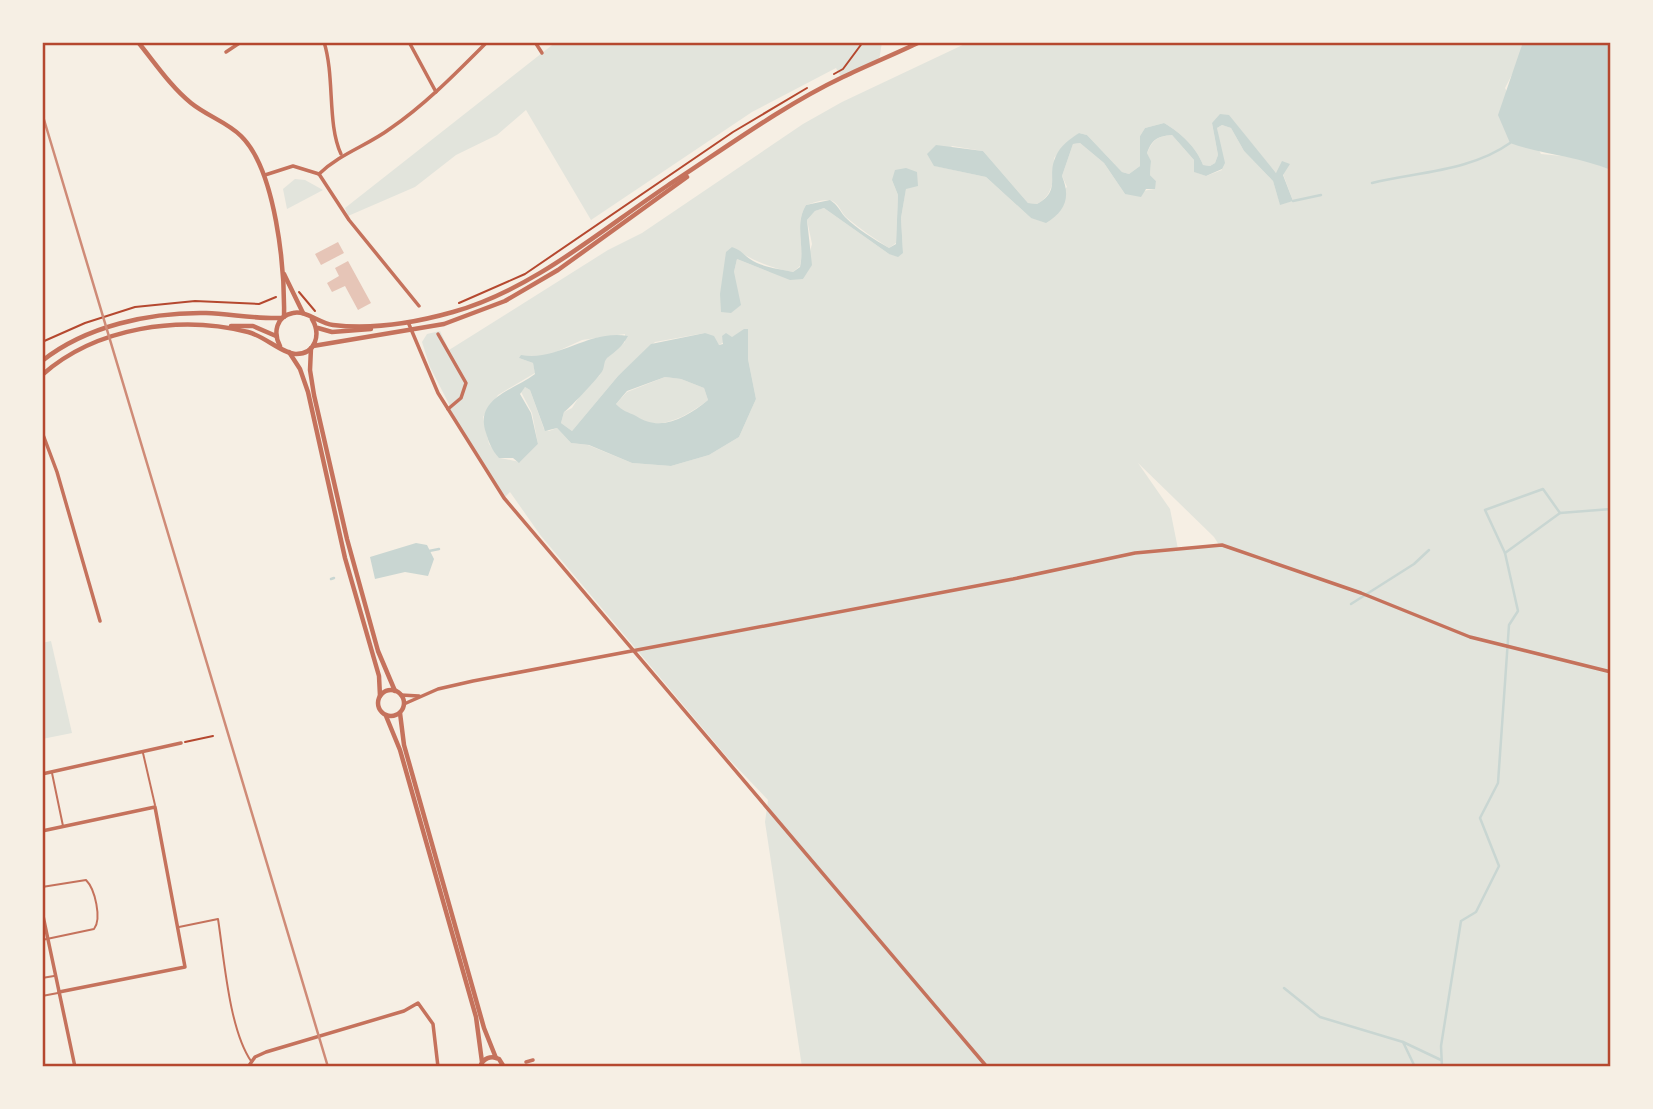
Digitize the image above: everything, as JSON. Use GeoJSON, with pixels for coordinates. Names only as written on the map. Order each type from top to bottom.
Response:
{"type":"FeatureCollection","features":[{"type":"Feature","properties":{"kind":"street"},"geometry":{"type":"LineString","coordinates":[[138,42],[187,100],[241,136],[265,175],[284,296],[283,318],[276,337]]}},
{"type":"Feature","properties":{"kind":"street"},"geometry":{"type":"LineString","coordinates":[[226,52],[242,42]]}},
{"type":"Feature","properties":{"kind":"street"},"geometry":{"type":"LineString","coordinates":[[324,42],[333,94],[334,131],[341,154]]}},
{"type":"Feature","properties":{"kind":"street"},"geometry":{"type":"LineString","coordinates":[[409,42],[436,92]]}},
{"type":"Feature","properties":{"kind":"street"},"geometry":{"type":"LineString","coordinates":[[319,174],[341,154],[391,129],[436,92],[487,42]]}},
{"type":"Feature","properties":{"kind":"street"},"geometry":{"type":"LineString","coordinates":[[535,42],[542,53]]}},
{"type":"Feature","properties":{"kind":"street"},"geometry":{"type":"LineString","coordinates":[[289,352],[303,353],[312,347],[341,339],[411,331],[463,318],[521,294],[750,132],[841,78],[920,42]]}},
{"type":"Feature","properties":{"kind":"street"},"geometry":{"type":"LineString","coordinates":[[265,175],[298,166],[319,174],[349,220],[419,306]]}},
{"type":"Feature","properties":{"kind":"street"},"geometry":{"type":"LineString","coordinates":[[316,327],[325,331],[350,332],[396,325],[465,308],[520,283],[692,172]]}},
{"type":"Feature","properties":{"kind":"street"},"geometry":{"type":"LineString","coordinates":[[281,267],[303,314]]}},
{"type":"Feature","properties":{"kind":"street"},"geometry":{"type":"LineString","coordinates":[[42,361],[83,337],[139,319],[193,313],[283,318],[295,312],[312,319],[346,326],[396,325]]}},
{"type":"Feature","properties":{"kind":"street"},"geometry":{"type":"LineString","coordinates":[[312,319],[317,335],[312,347],[310,370],[314,396],[342,519],[378,651],[395,691]]}},
{"type":"Feature","properties":{"kind":"street"},"geometry":{"type":"LineString","coordinates":[[408,322],[423,365],[504,498],[987,1067]]}},
{"type":"Feature","properties":{"kind":"street"},"geometry":{"type":"LineString","coordinates":[[42,375],[79,350],[128,332],[185,324],[253,326],[276,337],[280,346]]}},
{"type":"Feature","properties":{"kind":"street"},"geometry":{"type":"LineString","coordinates":[[227,326],[260,335],[280,346],[289,352],[300,369],[308,392],[345,558],[377,665],[380,696],[378,709],[386,716],[400,750],[476,1017],[481,1066],[496,1058]]}},
{"type":"Feature","properties":{"kind":"street"},"geometry":{"type":"LineString","coordinates":[[438,334],[466,383],[461,398],[448,409]]}},
{"type":"Feature","properties":{"kind":"street"},"geometry":{"type":"LineString","coordinates":[[42,432],[57,472],[100,621]]}},
{"type":"Feature","properties":{"kind":"street"},"geometry":{"type":"LineString","coordinates":[[504,1067],[496,1058],[484,1028],[400,727],[400,713],[404,704],[454,684],[1013,579],[1135,553],[1222,545],[1361,593],[1470,637],[1611,672]]}},
{"type":"Feature","properties":{"kind":"street"},"geometry":{"type":"LineString","coordinates":[[380,696],[387,690],[401,695],[421,696]]}},
{"type":"Feature","properties":{"kind":"street"},"geometry":{"type":"LineString","coordinates":[[401,695],[404,704]]}},
{"type":"Feature","properties":{"kind":"street"},"geometry":{"type":"LineString","coordinates":[[386,716],[400,713]]}},
{"type":"Feature","properties":{"kind":"street"},"geometry":{"type":"LineString","coordinates":[[42,774],[181,743]]}},
{"type":"Feature","properties":{"kind":"street"},"geometry":{"type":"LineString","coordinates":[[42,831],[155,807],[185,967],[59,992]]}},
{"type":"Feature","properties":{"kind":"street"},"geometry":{"type":"LineString","coordinates":[[42,911],[75,1067]]}},
{"type":"Feature","properties":{"kind":"street"},"geometry":{"type":"LineString","coordinates":[[248,1067],[251,1060],[266,1052],[418,1003],[433,1024],[438,1067]]}},
{"type":"Feature","properties":{"kind":"street"},"geometry":{"type":"LineString","coordinates":[[526,1062],[533,1060]]}},
{"type":"Feature","properties":{"kind":"lane"},"geometry":{"type":"LineString","coordinates":[[143,752],[155,807]]}},
{"type":"Feature","properties":{"kind":"lane"},"geometry":{"type":"LineString","coordinates":[[52,771],[63,827]]}},
{"type":"Feature","properties":{"kind":"lane"},"geometry":{"type":"LineString","coordinates":[[42,887],[86,880],[91,887],[98,920],[94,929],[42,940]]}},
{"type":"Feature","properties":{"kind":"lane"},"geometry":{"type":"LineString","coordinates":[[178,927],[218,919],[221,949],[238,1028],[251,1060]]}},
{"type":"Feature","properties":{"kind":"lane"},"geometry":{"type":"LineString","coordinates":[[42,978],[55,975]]}},
{"type":"Feature","properties":{"kind":"lane"},"geometry":{"type":"LineString","coordinates":[[42,996],[59,992]]}},
{"type":"Feature","properties":{"kind":"path"},"geometry":{"type":"LineString","coordinates":[[832,75],[843,69],[863,42]]}},
{"type":"Feature","properties":{"kind":"path"},"geometry":{"type":"LineString","coordinates":[[453,306],[525,274],[733,132],[811,86]]}},
{"type":"Feature","properties":{"kind":"path"},"geometry":{"type":"LineString","coordinates":[[291,293],[300,292],[308,305],[319,314]]}},
{"type":"Feature","properties":{"kind":"path"},"geometry":{"type":"LineString","coordinates":[[42,342],[96,319],[146,305],[195,301],[259,304],[273,297],[284,296]]}},
{"type":"Feature","properties":{"kind":"path"},"geometry":{"type":"LineString","coordinates":[[181,743],[213,736]]}},
{"type":"Feature","properties":{"kind":"shaded area"},"geometry":{"type":"Polygon","coordinates":[[[556,42],[882,42],[879,61],[841,77],[836,68],[752,112],[591,220],[526,110],[497,135],[456,155],[415,187],[348,216],[345,208],[556,42]]]}},
{"type":"Feature","properties":{"kind":"shaded area"},"geometry":{"type":"Polygon","coordinates":[[[969,42],[1523,42],[1517,65],[1505,88],[1541,154],[1582,158],[1611,170],[1611,1067],[802,1067],[765,822],[768,800],[727,757],[541,536],[510,492],[504,498],[448,409],[450,406],[430,367],[422,342],[427,334],[440,331],[449,350],[608,250],[642,233],[803,124],[842,102],[969,42]],[[1228,115],[1212,123],[1218,155],[1215,163],[1210,166],[1203,165],[1187,141],[1164,123],[1145,128],[1140,136],[1140,166],[1129,174],[1122,172],[1087,135],[1079,133],[1054,158],[1050,190],[1037,204],[1028,203],[983,151],[952,146],[935,166],[986,177],[1031,218],[1067,187],[1062,176],[1073,144],[1080,143],[1104,163],[1125,194],[1154,189],[1156,181],[1150,175],[1151,162],[1147,153],[1154,142],[1163,136],[1172,135],[1194,160],[1195,172],[1206,176],[1222,170],[1217,128],[1222,125],[1231,128],[1244,151],[1273,181],[1280,204],[1293,201],[1283,174],[1289,164],[1276,173],[1228,115]],[[892,180],[898,195],[896,243],[889,248],[847,218],[835,202],[828,200],[806,205],[800,228],[800,266],[793,272],[761,263],[732,247],[734,272],[737,259],[767,271],[803,279],[812,244],[807,220],[815,211],[824,208],[889,254],[903,253],[901,218],[906,188],[918,185],[892,180]],[[705,333],[655,342],[618,376],[572,431],[561,423],[564,412],[572,408],[586,386],[600,375],[605,359],[625,342],[625,334],[582,340],[547,356],[519,358],[533,363],[535,373],[498,395],[483,417],[489,444],[500,458],[520,462],[538,444],[532,413],[520,390],[525,387],[530,390],[544,429],[549,431],[557,428],[571,443],[588,445],[632,463],[671,466],[709,455],[739,437],[756,399],[748,359],[747,333],[732,337],[722,336],[724,342],[719,345],[705,333]],[[1138,463],[1170,509],[1178,549],[1219,545],[1138,463]]]}},
{"type":"Feature","properties":{"kind":"shaded area"},"geometry":{"type":"Polygon","coordinates":[[[1523,42],[1611,42],[1611,170],[1510,143],[1498,115],[1523,42]]]}},
{"type":"Feature","properties":{"kind":"shaded area"},"geometry":{"type":"Polygon","coordinates":[[[1220,114],[1229,115],[1276,173],[1282,161],[1290,164],[1283,175],[1293,201],[1280,205],[1273,181],[1244,151],[1231,128],[1222,125],[1217,128],[1225,163],[1222,169],[1206,176],[1194,172],[1194,160],[1172,135],[1162,136],[1151,145],[1147,153],[1151,161],[1150,175],[1156,181],[1155,189],[1146,189],[1141,197],[1125,194],[1104,163],[1080,143],[1073,144],[1062,176],[1066,197],[1062,209],[1046,223],[1031,218],[986,177],[934,166],[927,154],[936,145],[983,151],[1028,203],[1037,204],[1049,193],[1053,163],[1058,152],[1079,133],[1087,135],[1122,172],[1129,174],[1140,166],[1140,136],[1145,128],[1164,123],[1187,141],[1203,165],[1210,166],[1215,163],[1218,155],[1212,123],[1220,114]]]}},
{"type":"Feature","properties":{"kind":"shaded area"},"geometry":{"type":"Polygon","coordinates":[[[906,168],[917,172],[918,186],[906,189],[901,218],[903,253],[898,257],[889,254],[824,208],[815,211],[807,220],[812,265],[803,279],[790,280],[737,259],[734,272],[741,305],[731,313],[721,312],[720,294],[726,252],[732,247],[765,266],[793,272],[800,267],[800,228],[806,205],[830,200],[866,234],[889,248],[896,244],[898,195],[892,180],[895,170],[906,168]]]}},
{"type":"Feature","properties":{"kind":"shaded area"},"geometry":{"type":"Polygon","coordinates":[[[295,179],[305,180],[323,190],[287,209],[283,189],[295,179]]]}},
{"type":"Feature","properties":{"kind":"shaded area"},"geometry":{"type":"Polygon","coordinates":[[[748,329],[748,359],[756,399],[739,437],[709,455],[671,466],[632,463],[589,445],[571,443],[557,428],[545,431],[530,390],[525,387],[520,394],[531,413],[538,444],[519,463],[513,458],[499,458],[494,452],[486,433],[486,411],[498,396],[535,374],[533,363],[519,358],[521,355],[548,354],[600,337],[628,336],[606,360],[598,376],[564,412],[561,423],[572,431],[618,376],[651,344],[705,333],[714,336],[719,345],[723,344],[722,336],[726,333],[732,337],[748,329]],[[665,377],[627,391],[616,404],[645,421],[674,421],[708,400],[704,388],[681,379],[665,377]]]}},
{"type":"Feature","properties":{"kind":"shaded area"},"geometry":{"type":"Polygon","coordinates":[[[665,377],[681,379],[704,388],[708,400],[686,415],[662,423],[638,421],[616,404],[627,392],[665,377]]]}},
{"type":"Feature","properties":{"kind":"shaded area"},"geometry":{"type":"Polygon","coordinates":[[[416,543],[427,545],[434,559],[428,576],[405,572],[375,579],[370,557],[416,543]]]}},
{"type":"Feature","properties":{"kind":"shaded area"},"geometry":{"type":"Polygon","coordinates":[[[51,641],[72,733],[42,739],[42,643],[51,641]]]}},
{"type":"Feature","properties":{"kind":"building"},"geometry":{"type":"Polygon","coordinates":[[[338,242],[344,253],[321,265],[315,254],[338,242]]]}},
{"type":"Feature","properties":{"kind":"building"},"geometry":{"type":"Polygon","coordinates":[[[348,261],[371,303],[358,310],[345,286],[332,292],[327,283],[339,276],[335,268],[348,261]]]}},
{"type":"Feature","properties":{"kind":"waterway"},"geometry":{"type":"LineString","coordinates":[[1372,183],[1461,165],[1478,160],[1510,143]]}},
{"type":"Feature","properties":{"kind":"waterway"},"geometry":{"type":"LineString","coordinates":[[1293,201],[1321,195]]}},
{"type":"Feature","properties":{"kind":"waterway"},"geometry":{"type":"LineString","coordinates":[[1505,553],[1485,510],[1543,489],[1560,513]]}},
{"type":"Feature","properties":{"kind":"waterway"},"geometry":{"type":"LineString","coordinates":[[1442,1067],[1441,1046],[1461,921],[1476,912],[1499,866],[1480,818],[1498,783],[1509,625],[1518,611],[1505,553],[1560,513],[1611,509]]}},
{"type":"Feature","properties":{"kind":"waterway"},"geometry":{"type":"LineString","coordinates":[[429,551],[439,549]]}},
{"type":"Feature","properties":{"kind":"waterway"},"geometry":{"type":"LineString","coordinates":[[1351,604],[1414,564],[1429,550]]}},
{"type":"Feature","properties":{"kind":"waterway"},"geometry":{"type":"LineString","coordinates":[[1284,988],[1320,1017],[1403,1042]]}},
{"type":"Feature","properties":{"kind":"waterway"},"geometry":{"type":"LineString","coordinates":[[1415,1067],[1403,1042],[1441,1060]]}},
{"type":"Feature","properties":{"kind":"railway"},"geometry":{"type":"LineString","coordinates":[[42,113],[328,1067]]}}]}
